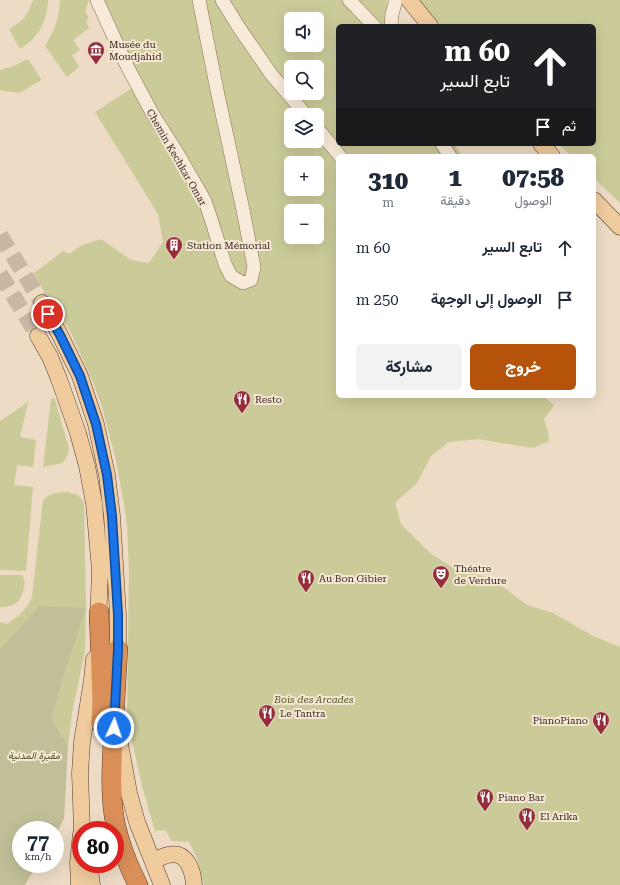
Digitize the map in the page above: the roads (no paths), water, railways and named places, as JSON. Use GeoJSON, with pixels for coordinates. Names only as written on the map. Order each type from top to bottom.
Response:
{"type":"FeatureCollection","features":[{"type":"Feature","properties":{"kind":"highway"},"geometry":{"type":"LineString","coordinates":[[99,612],[102,701],[100,792],[105,821]]}},
{"type":"Feature","properties":{"kind":"highway"},"geometry":{"type":"LineString","coordinates":[[118,649],[112,760],[112,796],[114,816],[123,852],[138,885]]}},
{"type":"Feature","properties":{"kind":"highway"},"geometry":{"type":"LineString","coordinates":[[120,873],[125,885]]}},
{"type":"Feature","properties":{"kind":"main road"},"geometry":{"type":"LineString","coordinates":[[409,0],[428,24]]}},
{"type":"Feature","properties":{"kind":"main road"},"geometry":{"type":"LineString","coordinates":[[543,146],[550,154]]}},
{"type":"Feature","properties":{"kind":"main road"},"geometry":{"type":"LineString","coordinates":[[596,202],[620,228]]}},
{"type":"Feature","properties":{"kind":"main road"},"geometry":{"type":"LineString","coordinates":[[42,303],[80,376],[96,424],[107,475],[112,516],[118,615],[118,734],[129,793],[137,822],[162,885]]}},
{"type":"Feature","properties":{"kind":"main road"},"geometry":{"type":"LineString","coordinates":[[38,336],[50,357],[76,428],[87,466],[94,503],[100,570],[99,612],[92,680],[82,742],[80,773],[82,821]]}},
{"type":"Feature","properties":{"kind":"main road"},"geometry":{"type":"LineString","coordinates":[[153,861],[170,854],[184,858],[189,864],[193,874],[194,885]]}},
{"type":"Feature","properties":{"kind":"main road"},"geometry":{"type":"LineString","coordinates":[[78,873],[79,885]]}},
{"type":"Feature","properties":{"kind":"main road"},"geometry":{"type":"LineString","coordinates":[[90,873],[92,885]]}},
{"type":"Feature","properties":{"kind":"street","name":"Chemin Kechkar Omar"},"geometry":{"type":"LineString","coordinates":[[97,0],[127,66],[148,106],[205,201],[224,264],[231,276],[243,283],[251,280],[254,267],[199,0]]}},
{"type":"Feature","properties":{"kind":"street"},"geometry":{"type":"LineString","coordinates":[[222,0],[271,74],[300,108]]}},
{"type":"Feature","properties":{"kind":"street"},"geometry":{"type":"LineString","coordinates":[[349,0],[372,24]]}},
{"type":"Feature","properties":{"kind":"street"},"geometry":{"type":"LineString","coordinates":[[391,24],[396,0]]}},
{"type":"Feature","properties":{"kind":"street"},"geometry":{"type":"LineString","coordinates":[[324,137],[338,154]]}},
{"type":"Feature","properties":{"kind":"tunnel"},"geometry":{"type":"LineString","coordinates":[[0,235],[42,303]]}},
{"type":"Feature","properties":{"kind":"tunnel"},"geometry":{"type":"LineString","coordinates":[[0,274],[38,336]]}},
{"type":"Feature","properties":{"kind":"place","name":"Musée du Moudjahid"},"geometry":{"type":"Point","coordinates":[96,65]}},
{"type":"Feature","properties":{"kind":"place","name":"Station Mémorial"},"geometry":{"type":"Point","coordinates":[174,260]}},
{"type":"Feature","properties":{"kind":"place","name":"Resto"},"geometry":{"type":"Point","coordinates":[242,414]}},
{"type":"Feature","properties":{"kind":"place","name":"Théatre de Verdure"},"geometry":{"type":"Point","coordinates":[441,589]}},
{"type":"Feature","properties":{"kind":"place","name":"Au Bon Gibier"},"geometry":{"type":"Point","coordinates":[306,593]}},
{"type":"Feature","properties":{"kind":"place","name":"Le Tantra"},"geometry":{"type":"Point","coordinates":[267,728]}},
{"type":"Feature","properties":{"kind":"place","name":"PianoPiano"},"geometry":{"type":"Point","coordinates":[601,735]}},
{"type":"Feature","properties":{"kind":"place","name":"Piano Bar"},"geometry":{"type":"Point","coordinates":[485,812]}},
{"type":"Feature","properties":{"kind":"place","name":"El Arika"},"geometry":{"type":"Point","coordinates":[527,831]}},
{"type":"Feature","properties":{"kind":"park label","name":"Bois des Arcades"},"geometry":{"type":"Point","coordinates":[314,699]}},
{"type":"Feature","properties":{"kind":"park label","name":"مقبرة المدنية"},"geometry":{"type":"Point","coordinates":[34,755]}}]}
